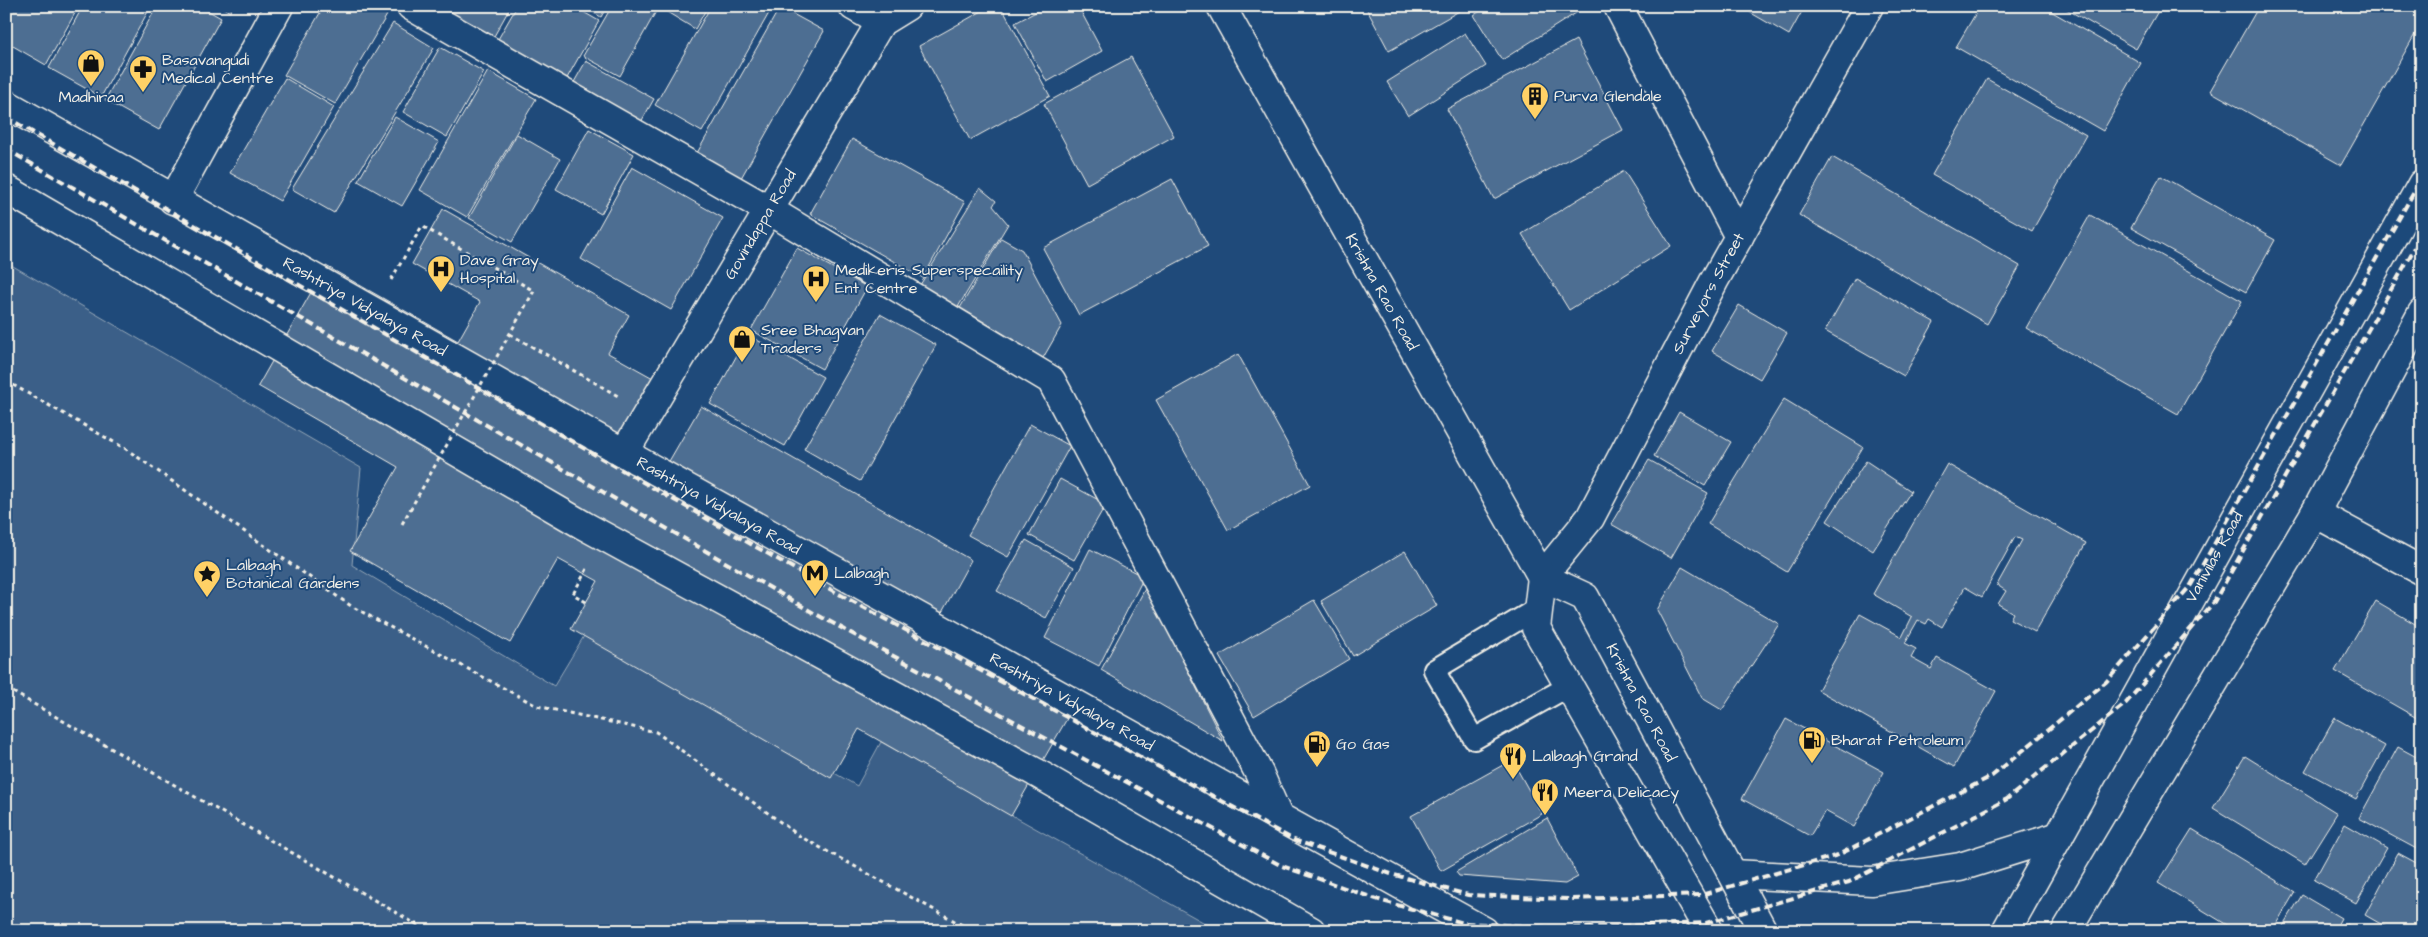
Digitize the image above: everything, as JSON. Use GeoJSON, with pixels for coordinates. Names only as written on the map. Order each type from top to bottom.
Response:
{"type":"FeatureCollection","features":[{"type":"Feature","properties":{"kind":"main road"},"geometry":{"type":"LineString","coordinates":[[173,200],[279,6]]}},
{"type":"Feature","properties":{"kind":"main road"},"geometry":{"type":"LineString","coordinates":[[411,6],[769,210],[1051,380],[1259,773],[1277,814]]}},
{"type":"Feature","properties":{"kind":"main road"},"geometry":{"type":"LineString","coordinates":[[853,6],[876,14]]}},
{"type":"Feature","properties":{"kind":"main road","name":"Govindappa Road"},"geometry":{"type":"LineString","coordinates":[[624,453],[769,210],[876,14],[907,6]]}},
{"type":"Feature","properties":{"kind":"main road","name":"Krishna Rao Road"},"geometry":{"type":"LineString","coordinates":[[1221,6],[1542,577],[1584,597],[1763,931]]}},
{"type":"Feature","properties":{"kind":"main road"},"geometry":{"type":"LineString","coordinates":[[1618,6],[1739,237]]}},
{"type":"Feature","properties":{"kind":"main road","name":"Surveyors Street"},"geometry":{"type":"LineString","coordinates":[[1542,577],[1590,518],[1739,237],[1869,6]]}},
{"type":"Feature","properties":{"kind":"main road","name":"Rashtriya Vidyalaya Road"},"geometry":{"type":"LineString","coordinates":[[6,104],[624,453],[1277,814],[1484,931]]}},
{"type":"Feature","properties":{"kind":"main road","name":"Vanivilas Road"},"geometry":{"type":"LineString","coordinates":[[2006,931],[2422,184]]}},
{"type":"Feature","properties":{"kind":"main road"},"geometry":{"type":"LineString","coordinates":[[6,189],[583,524],[1035,772],[1311,931]]}},
{"type":"Feature","properties":{"kind":"main road"},"geometry":{"type":"LineString","coordinates":[[2066,931],[2315,513],[2422,313]]}},
{"type":"Feature","properties":{"kind":"main road"},"geometry":{"type":"LineString","coordinates":[[2315,513],[2422,572]]}},
{"type":"Feature","properties":{"kind":"main road"},"geometry":{"type":"LineString","coordinates":[[1542,577],[1536,628],[1709,931]]}},
{"type":"Feature","properties":{"kind":"main road"},"geometry":{"type":"LineString","coordinates":[[1732,874],[1872,881],[1960,866],[2059,836]]}},
{"type":"Feature","properties":{"kind":"lane"},"geometry":{"type":"LineString","coordinates":[[1538,608],[1434,670],[1474,739],[1569,686]]}},
{"type":"Feature","properties":{"kind":"path"},"geometry":{"type":"LineString","coordinates":[[390,282],[422,226],[534,291],[402,524]]}},
{"type":"Feature","properties":{"kind":"path"},"geometry":{"type":"LineString","coordinates":[[510,334],[648,413]]}},
{"type":"Feature","properties":{"kind":"path"},"geometry":{"type":"LineString","coordinates":[[6,381],[126,449],[351,606],[536,706],[656,732],[801,837],[973,931]]}},
{"type":"Feature","properties":{"kind":"path"},"geometry":{"type":"LineString","coordinates":[[586,602],[573,594],[591,562]]}},
{"type":"Feature","properties":{"kind":"path"},"geometry":{"type":"LineString","coordinates":[[6,688],[428,931]]}},
{"type":"Feature","properties":{"kind":"shaded area","name":"Lalbagh Botanical Gardens"},"geometry":{"type":"Polygon","coordinates":[[[6,262],[361,468],[352,565],[554,686],[587,631],[857,786],[881,742],[1219,931],[6,931],[6,262]]]}},
{"type":"Feature","properties":{"kind":"building"},"geometry":{"type":"Polygon","coordinates":[[[6,6],[79,6],[46,65],[6,42],[6,6]]]}},
{"type":"Feature","properties":{"kind":"building"},"geometry":{"type":"Polygon","coordinates":[[[83,6],[151,6],[101,97],[49,68],[83,6]]]}},
{"type":"Feature","properties":{"kind":"building"},"geometry":{"type":"Polygon","coordinates":[[[157,6],[200,6],[221,18],[159,130],[105,100],[157,6]]]}},
{"type":"Feature","properties":{"kind":"building"},"geometry":{"type":"Polygon","coordinates":[[[220,6],[233,6],[230,12],[220,6]]]}},
{"type":"Feature","properties":{"kind":"building"},"geometry":{"type":"Polygon","coordinates":[[[324,6],[373,6],[387,15],[335,104],[284,75],[324,6]]]}},
{"type":"Feature","properties":{"kind":"building"},"geometry":{"type":"Polygon","coordinates":[[[437,6],[511,6],[493,38],[437,6]]]}},
{"type":"Feature","properties":{"kind":"building"},"geometry":{"type":"Polygon","coordinates":[[[517,6],[573,6],[599,21],[566,80],[497,41],[517,6]]]}},
{"type":"Feature","properties":{"kind":"building"},"geometry":{"type":"Polygon","coordinates":[[[582,6],[607,6],[601,17],[582,6]]]}},
{"type":"Feature","properties":{"kind":"building"},"geometry":{"type":"Polygon","coordinates":[[[612,6],[659,6],[620,76],[583,56],[612,6]]]}},
{"type":"Feature","properties":{"kind":"building"},"geometry":{"type":"Polygon","coordinates":[[[664,6],[708,6],[695,29],[662,9],[664,6]]]}},
{"type":"Feature","properties":{"kind":"building"},"geometry":{"type":"Polygon","coordinates":[[[711,6],[773,6],[702,132],[655,105],[711,6]]]}},
{"type":"Feature","properties":{"kind":"building"},"geometry":{"type":"Polygon","coordinates":[[[991,6],[1001,6],[1050,96],[970,140],[919,46],[991,6]]]}},
{"type":"Feature","properties":{"kind":"building"},"geometry":{"type":"Polygon","coordinates":[[[1047,6],[1078,6],[1102,51],[1047,82],[1015,23],[1047,6]]]}},
{"type":"Feature","properties":{"kind":"building"},"geometry":{"type":"Polygon","coordinates":[[[1365,6],[1468,6],[1389,51],[1365,6]]]}},
{"type":"Feature","properties":{"kind":"building"},"geometry":{"type":"Polygon","coordinates":[[[1488,6],[1587,6],[1502,60],[1474,15],[1488,6]]]}},
{"type":"Feature","properties":{"kind":"building"},"geometry":{"type":"Polygon","coordinates":[[[1739,6],[1805,6],[1789,35],[1739,6]]]}},
{"type":"Feature","properties":{"kind":"building"},"geometry":{"type":"Polygon","coordinates":[[[1980,6],[2042,6],[2141,63],[2103,131],[1956,47],[1980,6]]]}},
{"type":"Feature","properties":{"kind":"building"},"geometry":{"type":"Polygon","coordinates":[[[2061,6],[2161,6],[2136,49],[2061,6]]]}},
{"type":"Feature","properties":{"kind":"building"},"geometry":{"type":"Polygon","coordinates":[[[2259,6],[2422,6],[2422,22],[2341,165],[2210,91],[2259,6]]]}},
{"type":"Feature","properties":{"kind":"building"},"geometry":{"type":"Polygon","coordinates":[[[780,7],[824,31],[741,178],[697,153],[780,7]]]}},
{"type":"Feature","properties":{"kind":"building"},"geometry":{"type":"Polygon","coordinates":[[[393,23],[434,48],[334,213],[292,189],[393,23]]]}},
{"type":"Feature","properties":{"kind":"building"},"geometry":{"type":"Polygon","coordinates":[[[1465,33],[1486,66],[1408,116],[1387,82],[1465,33]]]}},
{"type":"Feature","properties":{"kind":"building","name":"Purva Glendale"},"geometry":{"type":"Polygon","coordinates":[[[1576,40],[1623,130],[1494,199],[1447,109],[1576,40]]]}},
{"type":"Feature","properties":{"kind":"building"},"geometry":{"type":"Polygon","coordinates":[[[440,47],[484,72],[447,137],[403,112],[440,47]]]}},
{"type":"Feature","properties":{"kind":"building"},"geometry":{"type":"Polygon","coordinates":[[[1131,57],[1174,136],[1087,184],[1044,104],[1131,57]]]}},
{"type":"Feature","properties":{"kind":"building"},"geometry":{"type":"Polygon","coordinates":[[[586,61],[654,99],[641,122],[573,84],[586,61]]]}},
{"type":"Feature","properties":{"kind":"building"},"geometry":{"type":"Polygon","coordinates":[[[488,71],[536,99],[467,217],[420,190],[488,71]]]}},
{"type":"Feature","properties":{"kind":"building"},"geometry":{"type":"Polygon","coordinates":[[[285,78],[334,107],[280,201],[230,173],[285,78]]]}},
{"type":"Feature","properties":{"kind":"building"},"geometry":{"type":"Polygon","coordinates":[[[1987,79],[2086,135],[2032,231],[1932,175],[1987,79]]]}},
{"type":"Feature","properties":{"kind":"building"},"geometry":{"type":"Polygon","coordinates":[[[395,117],[439,142],[402,206],[358,181],[395,117]]]}},
{"type":"Feature","properties":{"kind":"building"},"geometry":{"type":"Polygon","coordinates":[[[589,129],[634,154],[601,214],[556,189],[589,129]]]}},
{"type":"Feature","properties":{"kind":"building"},"geometry":{"type":"Polygon","coordinates":[[[517,134],[560,159],[512,242],[469,218],[517,134]]]}},
{"type":"Feature","properties":{"kind":"building"},"geometry":{"type":"Polygon","coordinates":[[[852,139],[965,202],[923,278],[810,214],[852,139]]]}},
{"type":"Feature","properties":{"kind":"building"},"geometry":{"type":"Polygon","coordinates":[[[1832,157],[2020,266],[1987,324],[1799,215],[1832,157]]]}},
{"type":"Feature","properties":{"kind":"building"},"geometry":{"type":"Polygon","coordinates":[[[632,167],[723,218],[671,310],[581,259],[632,167]]]}},
{"type":"Feature","properties":{"kind":"building"},"geometry":{"type":"Polygon","coordinates":[[[1624,171],[1671,246],[1569,310],[1522,234],[1624,171]]]}},
{"type":"Feature","properties":{"kind":"building"},"geometry":{"type":"Polygon","coordinates":[[[2161,176],[2275,240],[2246,292],[2131,228],[2161,176]]]}},
{"type":"Feature","properties":{"kind":"building"},"geometry":{"type":"Polygon","coordinates":[[[1172,179],[1208,246],[1079,315],[1043,248],[1172,179]]]}},
{"type":"Feature","properties":{"kind":"building"},"geometry":{"type":"Polygon","coordinates":[[[980,188],[996,201],[993,206],[1008,224],[958,307],[920,285],[980,188]]]}},
{"type":"Feature","properties":{"kind":"building"},"geometry":{"type":"Polygon","coordinates":[[[443,209],[629,315],[608,353],[653,378],[620,435],[668,463],[701,406],[971,560],[940,616],[1080,696],[1011,816],[859,729],[831,778],[571,629],[598,581],[558,559],[510,643],[350,551],[398,467],[258,386],[326,266],[458,341],[480,302],[412,264],[443,209]]]}},
{"type":"Feature","properties":{"kind":"building"},"geometry":{"type":"Polygon","coordinates":[[[2090,215],[2242,301],[2178,414],[2026,328],[2090,215]]]}},
{"type":"Feature","properties":{"kind":"building"},"geometry":{"type":"Polygon","coordinates":[[[1001,238],[1022,250],[1062,325],[1043,358],[960,308],[1001,238]]]}},
{"type":"Feature","properties":{"kind":"building"},"geometry":{"type":"Polygon","coordinates":[[[797,248],[867,287],[822,369],[751,330],[797,248]]]}},
{"type":"Feature","properties":{"kind":"building"},"geometry":{"type":"Polygon","coordinates":[[[1855,278],[1934,322],[1904,376],[1825,331],[1855,278]]]}},
{"type":"Feature","properties":{"kind":"building"},"geometry":{"type":"Polygon","coordinates":[[[1739,305],[1787,333],[1760,379],[1712,351],[1739,305]]]}},
{"type":"Feature","properties":{"kind":"building"},"geometry":{"type":"Polygon","coordinates":[[[880,314],[936,345],[860,481],[804,449],[880,314]]]}},
{"type":"Feature","properties":{"kind":"building"},"geometry":{"type":"Polygon","coordinates":[[[748,335],[823,377],[785,446],[710,404],[748,335]]]}},
{"type":"Feature","properties":{"kind":"building"},"geometry":{"type":"Polygon","coordinates":[[[1238,354],[1310,485],[1228,530],[1156,400],[1238,354]]]}},
{"type":"Feature","properties":{"kind":"building"},"geometry":{"type":"Polygon","coordinates":[[[1784,399],[1863,447],[1787,572],[1708,524],[1784,399]]]}},
{"type":"Feature","properties":{"kind":"building"},"geometry":{"type":"Polygon","coordinates":[[[1679,412],[1731,442],[1705,486],[1654,456],[1679,412]]]}},
{"type":"Feature","properties":{"kind":"building"},"geometry":{"type":"Polygon","coordinates":[[[1030,424],[1070,446],[1008,557],[968,535],[1030,424]]]}},
{"type":"Feature","properties":{"kind":"building"},"geometry":{"type":"Polygon","coordinates":[[[1649,460],[1708,493],[1671,558],[1611,524],[1649,460]]]}},
{"type":"Feature","properties":{"kind":"building"},"geometry":{"type":"Polygon","coordinates":[[[1866,461],[1911,491],[1873,551],[1827,521],[1866,461]]]}},
{"type":"Feature","properties":{"kind":"building"},"geometry":{"type":"Polygon","coordinates":[[[1947,464],[2086,543],[2035,632],[2010,619],[2013,613],[1998,604],[2006,591],[1997,585],[2022,540],[2015,537],[1982,597],[1965,587],[1942,627],[1929,619],[1926,624],[1918,620],[1905,643],[1916,649],[1911,658],[1931,669],[1937,658],[1996,691],[1954,767],[1818,690],[1860,614],[1902,637],[1912,617],[1873,594],[1947,464]]]}},
{"type":"Feature","properties":{"kind":"building"},"geometry":{"type":"Polygon","coordinates":[[[1060,479],[1106,504],[1074,560],[1029,535],[1060,479]]]}},
{"type":"Feature","properties":{"kind":"building"},"geometry":{"type":"Polygon","coordinates":[[[2422,518],[2422,533],[2415,529],[2422,518]]]}},
{"type":"Feature","properties":{"kind":"building"},"geometry":{"type":"Polygon","coordinates":[[[1026,540],[1074,567],[1046,618],[997,591],[1026,540]]]}},
{"type":"Feature","properties":{"kind":"building"},"geometry":{"type":"Polygon","coordinates":[[[1090,549],[1144,577],[1099,666],[1045,638],[1090,549]]]}},
{"type":"Feature","properties":{"kind":"building"},"geometry":{"type":"Polygon","coordinates":[[[1405,551],[1437,606],[1353,656],[1321,601],[1405,551]]]}},
{"type":"Feature","properties":{"kind":"building"},"geometry":{"type":"Polygon","coordinates":[[[1682,567],[1779,624],[1722,710],[1702,698],[1657,610],[1682,567]]]}},
{"type":"Feature","properties":{"kind":"building"},"geometry":{"type":"Polygon","coordinates":[[[1146,587],[1223,741],[1101,670],[1146,587]]]}},
{"type":"Feature","properties":{"kind":"building"},"geometry":{"type":"Polygon","coordinates":[[[1314,600],[1349,659],[1254,716],[1219,656],[1314,600]]]}},
{"type":"Feature","properties":{"kind":"building"},"geometry":{"type":"Polygon","coordinates":[[[2376,601],[2422,628],[2422,721],[2335,671],[2376,601]]]}},
{"type":"Feature","properties":{"kind":"building"},"geometry":{"type":"Polygon","coordinates":[[[2335,718],[2385,746],[2356,799],[2305,771],[2335,718]]]}},
{"type":"Feature","properties":{"kind":"building"},"geometry":{"type":"Polygon","coordinates":[[[1786,719],[1884,772],[1854,827],[1825,811],[1810,836],[1742,799],[1786,719]]]}},
{"type":"Feature","properties":{"kind":"building"},"geometry":{"type":"Polygon","coordinates":[[[2398,747],[2422,760],[2422,852],[2359,818],[2398,747]]]}},
{"type":"Feature","properties":{"kind":"building"},"geometry":{"type":"Polygon","coordinates":[[[2245,756],[2337,813],[2305,864],[2213,808],[2245,756]]]}},
{"type":"Feature","properties":{"kind":"building"},"geometry":{"type":"Polygon","coordinates":[[[1512,760],[1542,814],[1441,871],[1411,816],[1512,760]]]}},
{"type":"Feature","properties":{"kind":"building"},"geometry":{"type":"Polygon","coordinates":[[[1547,818],[1578,877],[1565,884],[1459,876],[1456,872],[1547,818]]]}},
{"type":"Feature","properties":{"kind":"building"},"geometry":{"type":"Polygon","coordinates":[[[2345,824],[2387,848],[2356,903],[2314,880],[2345,824]]]}},
{"type":"Feature","properties":{"kind":"building"},"geometry":{"type":"Polygon","coordinates":[[[2192,829],[2295,892],[2272,931],[2237,931],[2158,883],[2192,829]]]}},
{"type":"Feature","properties":{"kind":"building"},"geometry":{"type":"Polygon","coordinates":[[[2398,853],[2422,866],[2422,931],[2393,931],[2365,915],[2398,853]]]}},
{"type":"Feature","properties":{"kind":"building"},"geometry":{"type":"Polygon","coordinates":[[[2302,895],[2341,918],[2334,931],[2280,931],[2302,895]]]}},
{"type":"Feature","properties":{"kind":"building"},"geometry":{"type":"Polygon","coordinates":[[[2347,924],[2359,931],[2343,931],[2347,924]]]}},
{"type":"Feature","properties":{"kind":"railway"},"geometry":{"type":"LineString","coordinates":[[6,117],[826,587],[1294,840],[1391,874],[1468,895],[1569,899],[1701,895],[1838,855],[1992,776],[2106,682],[2191,585],[2422,178]]}},
{"type":"Feature","properties":{"kind":"railway"},"geometry":{"type":"LineString","coordinates":[[6,149],[812,612],[1282,866],[1382,901],[1464,923],[1568,928],[1706,923],[1849,882],[2007,799],[2126,703],[2214,602],[2422,235]]}},
{"type":"Feature","properties":{"kind":"place","name":"Madhiraa"},"geometry":{"type":"Point","coordinates":[91,87]}},
{"type":"Feature","properties":{"kind":"place","name":"Basavangudi Medical Centre"},"geometry":{"type":"Point","coordinates":[143,93]}},
{"type":"Feature","properties":{"kind":"place","name":"Purva Glendale"},"geometry":{"type":"Point","coordinates":[1535,120]}},
{"type":"Feature","properties":{"kind":"place","name":"Dave Gray Hospital"},"geometry":{"type":"Point","coordinates":[441,293]}},
{"type":"Feature","properties":{"kind":"place","name":"Medikeris Superspecaility Ent Centre"},"geometry":{"type":"Point","coordinates":[816,303]}},
{"type":"Feature","properties":{"kind":"place","name":"Sree Bhagvan Traders"},"geometry":{"type":"Point","coordinates":[742,363]}},
{"type":"Feature","properties":{"kind":"place","name":"Lalbagh"},"geometry":{"type":"Point","coordinates":[815,597]}},
{"type":"Feature","properties":{"kind":"place","name":"Lalbagh Botanical Gardens"},"geometry":{"type":"Point","coordinates":[207,598]}},
{"type":"Feature","properties":{"kind":"place","name":"Bharat Petroleum"},"geometry":{"type":"Point","coordinates":[1812,764]}},
{"type":"Feature","properties":{"kind":"place","name":"Go Gas"},"geometry":{"type":"Point","coordinates":[1317,768]}},
{"type":"Feature","properties":{"kind":"place","name":"Lalbagh Grand"},"geometry":{"type":"Point","coordinates":[1513,780]}},
{"type":"Feature","properties":{"kind":"place","name":"Meera Delicacy"},"geometry":{"type":"Point","coordinates":[1545,816]}}]}
